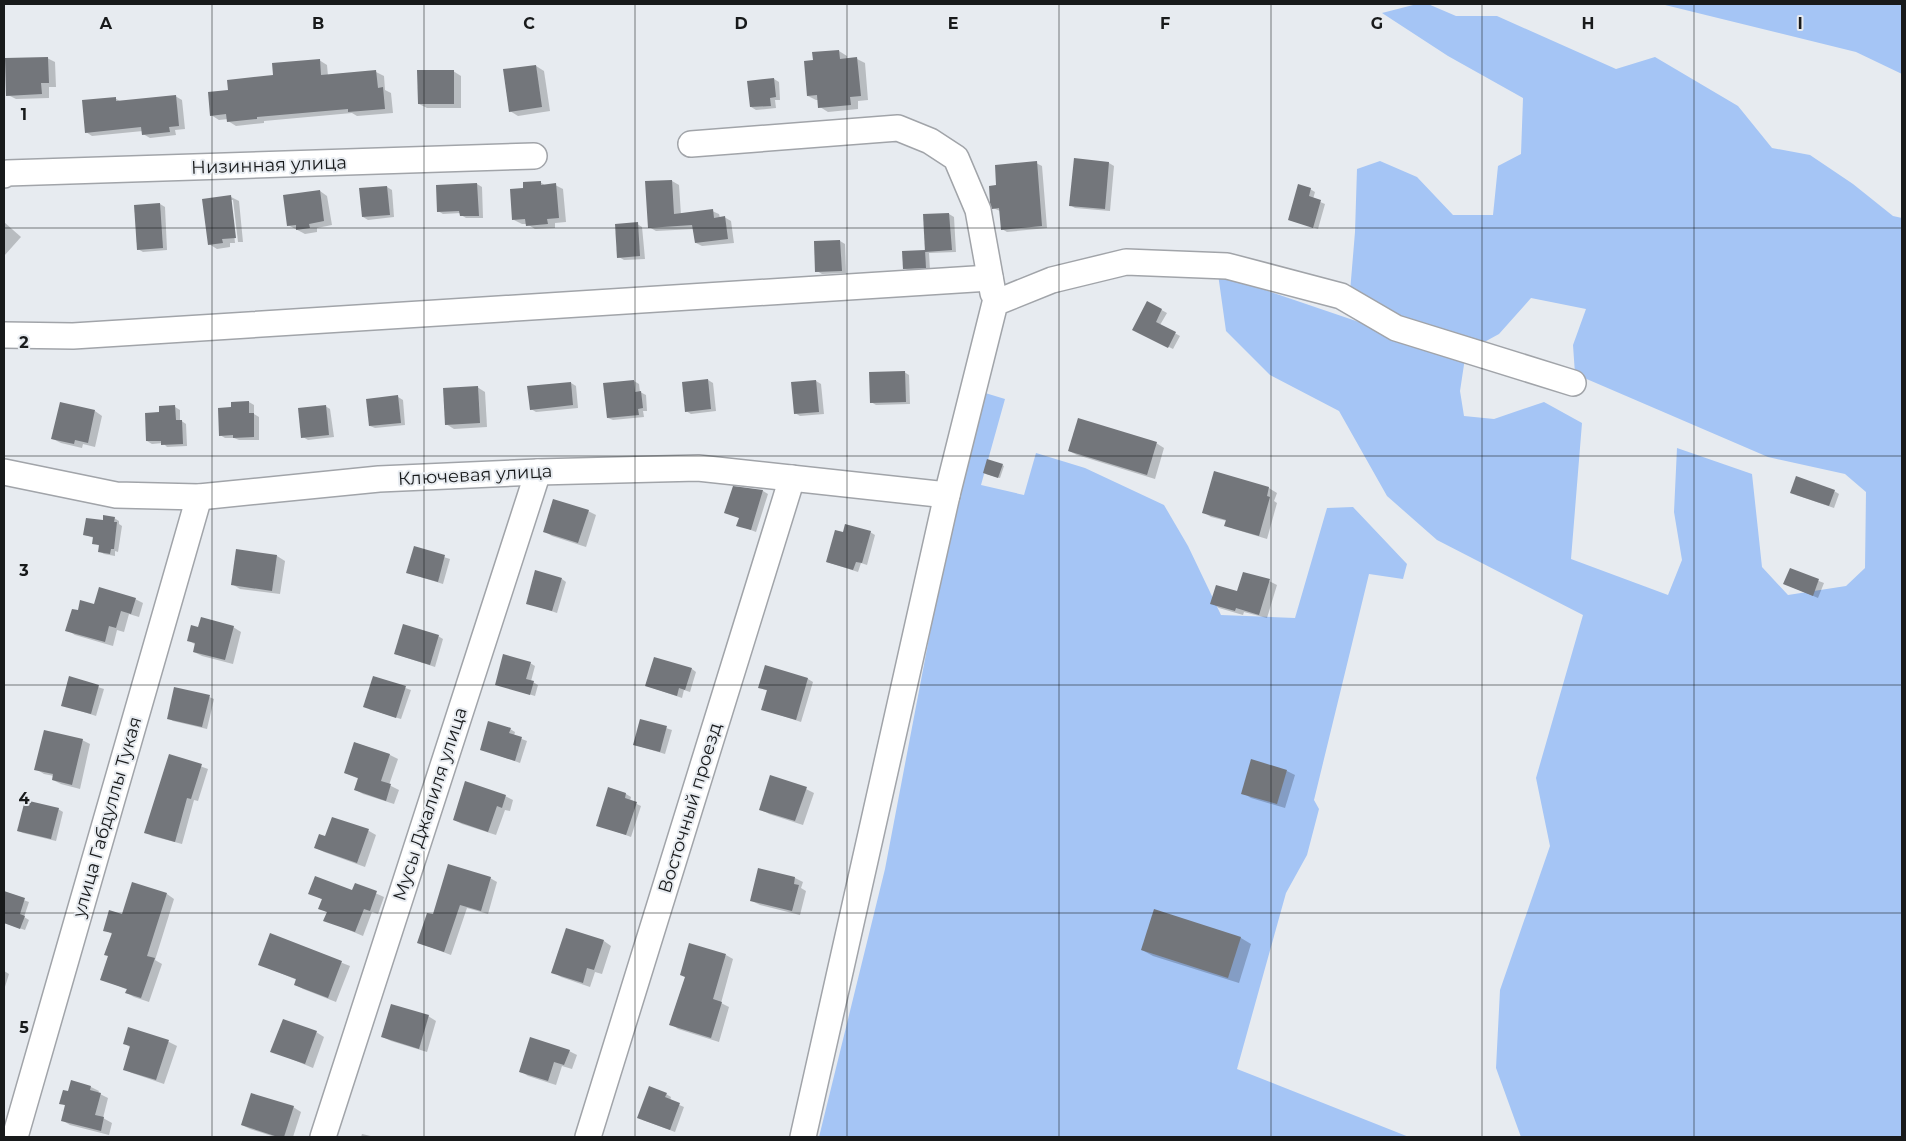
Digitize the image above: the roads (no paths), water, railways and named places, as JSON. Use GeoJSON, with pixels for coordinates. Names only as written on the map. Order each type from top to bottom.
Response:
{"type":"FeatureCollection","features":[{"type":"Feature","properties":{"kind":"street"},"geometry":{"type":"LineString","coordinates":[[691,144],[898,128],[930,141],[956,158],[978,210],[995,302],[947,495],[803,1137]]}},
{"type":"Feature","properties":{"kind":"street","name":"Низинная улица"},"geometry":{"type":"LineString","coordinates":[[4,175],[6,173],[534,156]]}},
{"type":"Feature","properties":{"kind":"street"},"geometry":{"type":"LineString","coordinates":[[995,302],[1052,280],[1126,262],[1227,266],[1341,296],[1396,328],[1573,383]]}},
{"type":"Feature","properties":{"kind":"street"},"geometry":{"type":"LineString","coordinates":[[4,335],[73,336],[990,278]]}},
{"type":"Feature","properties":{"kind":"street","name":"Ключевая улица"},"geometry":{"type":"LineString","coordinates":[[4,472],[116,495],[199,497],[379,479],[538,472],[698,468],[947,495]]}},
{"type":"Feature","properties":{"kind":"street","name":"Мусы Джалиля улица"},"geometry":{"type":"LineString","coordinates":[[323,1137],[538,472]]}},
{"type":"Feature","properties":{"kind":"street","name":"Восточный проезд"},"geometry":{"type":"LineString","coordinates":[[588,1137],[792,478]]}},
{"type":"Feature","properties":{"kind":"street","name":"улица Габдуллы Тукая"},"geometry":{"type":"LineString","coordinates":[[15,1137],[199,497]]}}]}
